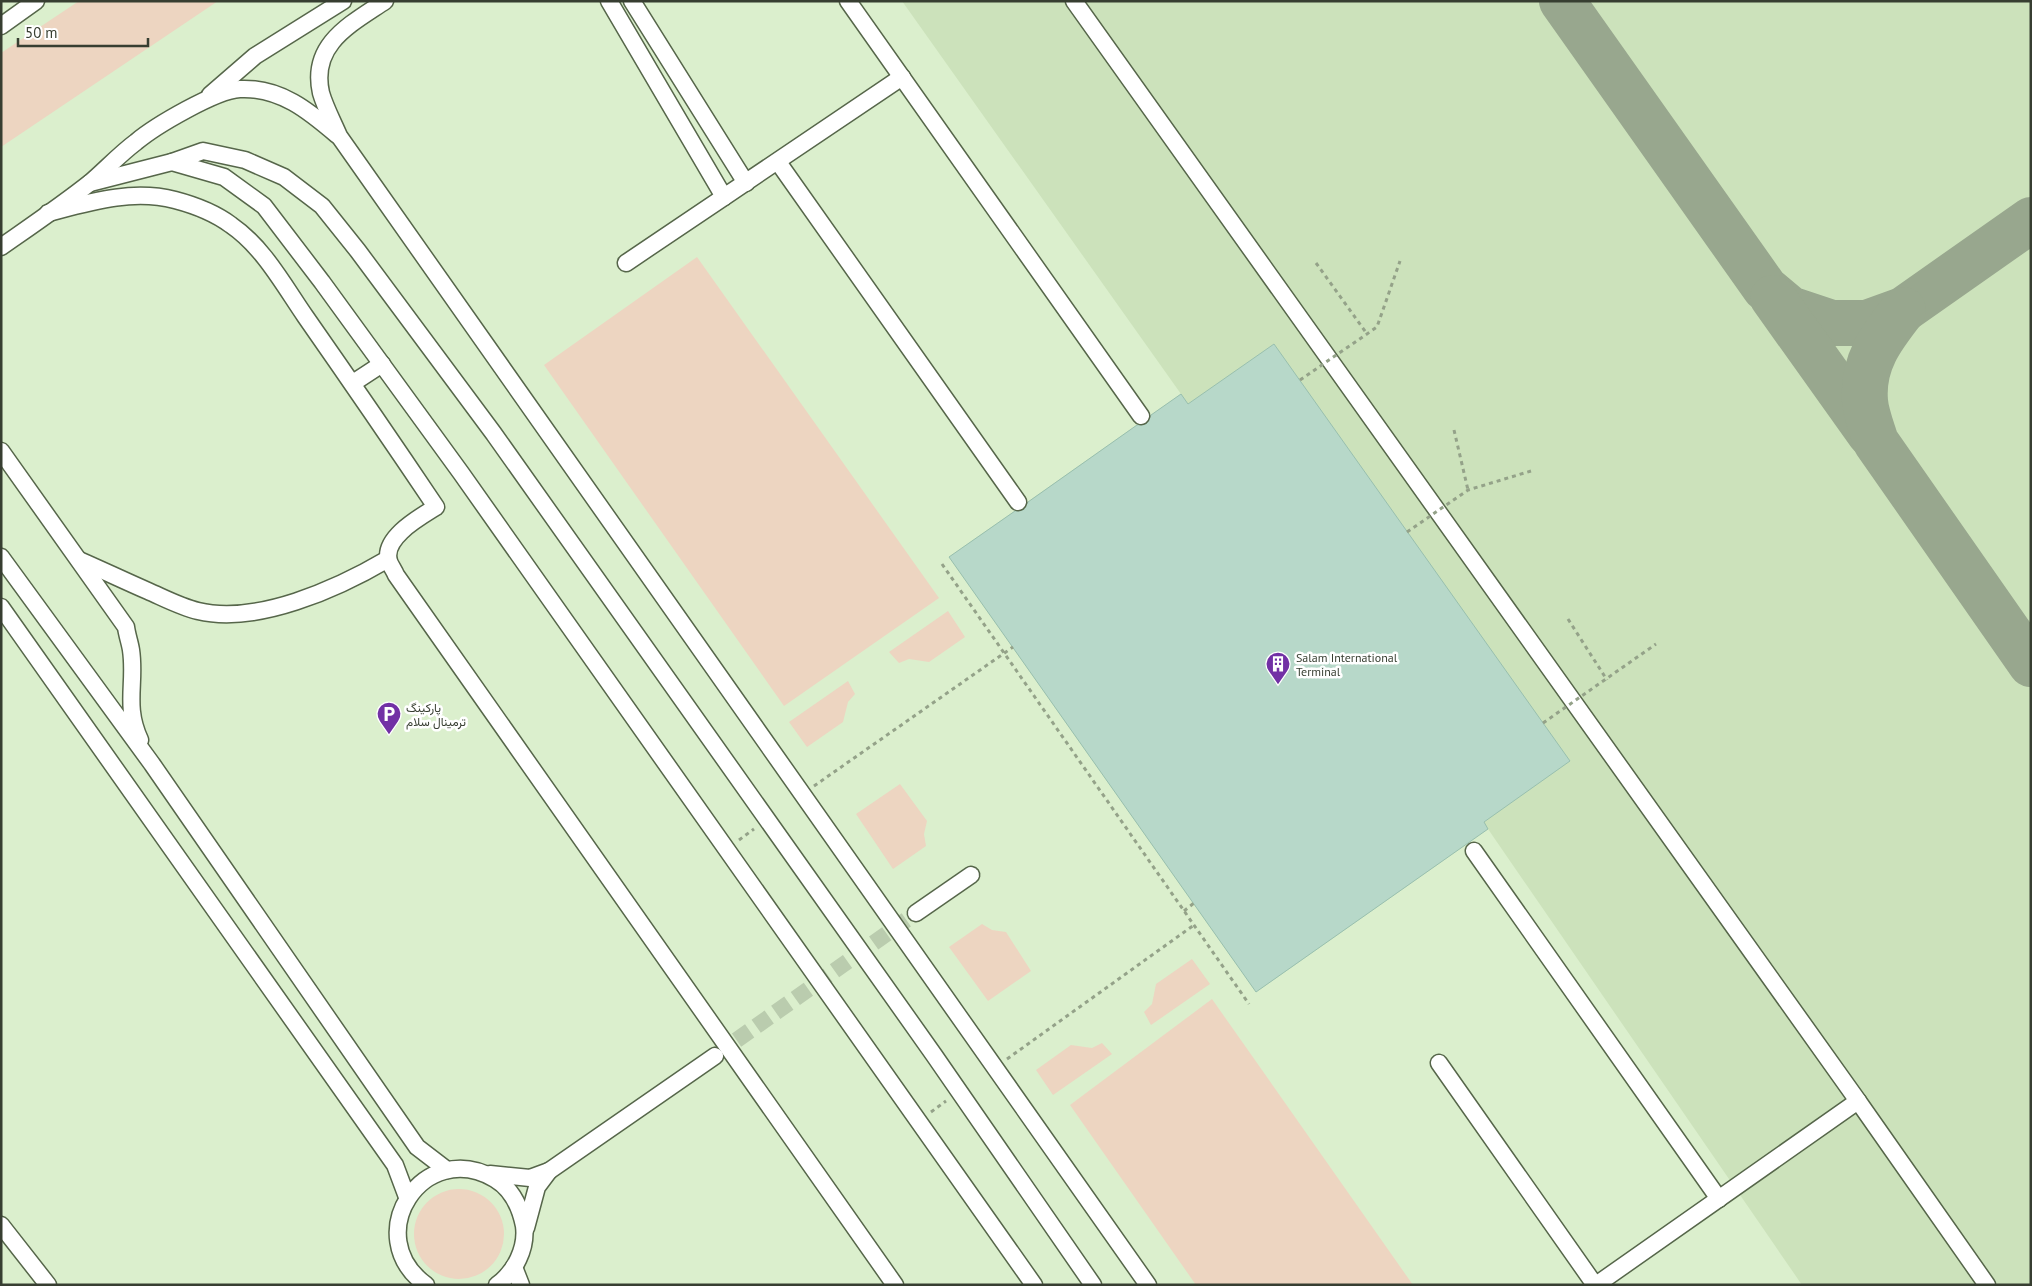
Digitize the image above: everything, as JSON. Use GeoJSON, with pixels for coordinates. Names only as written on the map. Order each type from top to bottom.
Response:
{"type":"FeatureCollection","features":[{"type":"Feature","properties":{"kind":"street"},"geometry":{"type":"LineString","coordinates":[[1,26],[36,1]]}},
{"type":"Feature","properties":{"kind":"street"},"geometry":{"type":"LineString","coordinates":[[1,247],[90,183],[137,140],[206,99],[256,56],[343,1]]}},
{"type":"Feature","properties":{"kind":"street"},"geometry":{"type":"LineString","coordinates":[[385,1],[340,31],[328,47],[319,68],[321,93],[339,136],[1148,1285]]}},
{"type":"Feature","properties":{"kind":"street"},"geometry":{"type":"LineString","coordinates":[[609,1],[724,197]]}},
{"type":"Feature","properties":{"kind":"street"},"geometry":{"type":"LineString","coordinates":[[632,1],[746,183]]}},
{"type":"Feature","properties":{"kind":"street"},"geometry":{"type":"LineString","coordinates":[[848,1],[1141,416]]}},
{"type":"Feature","properties":{"kind":"street"},"geometry":{"type":"LineString","coordinates":[[1074,1],[1987,1285]]}},
{"type":"Feature","properties":{"kind":"street"},"geometry":{"type":"LineString","coordinates":[[626,263],[902,77]]}},
{"type":"Feature","properties":{"kind":"street"},"geometry":{"type":"LineString","coordinates":[[206,99],[239,89],[267,91],[293,101],[339,136]]}},
{"type":"Feature","properties":{"kind":"street"},"geometry":{"type":"LineString","coordinates":[[90,183],[172,162],[203,151],[245,160],[284,177],[322,206],[494,434],[768,819],[1093,1285]]}},
{"type":"Feature","properties":{"kind":"street"},"geometry":{"type":"LineString","coordinates":[[172,162],[224,177],[264,206],[461,473],[1034,1285]]}},
{"type":"Feature","properties":{"kind":"street"},"geometry":{"type":"LineString","coordinates":[[778,162],[1018,502]]}},
{"type":"Feature","properties":{"kind":"street"},"geometry":{"type":"LineString","coordinates":[[48,213],[107,198],[137,196],[174,200],[201,208],[231,225],[257,248],[436,507],[400,532],[390,546],[388,559],[396,575],[895,1285]]}},
{"type":"Feature","properties":{"kind":"street"},"geometry":{"type":"LineString","coordinates":[[352,383],[382,364]]}},
{"type":"Feature","properties":{"kind":"street"},"geometry":{"type":"LineString","coordinates":[[1,451],[126,627],[131,652],[130,696],[134,726],[152,764]]}},
{"type":"Feature","properties":{"kind":"street"},"geometry":{"type":"LineString","coordinates":[[1,557],[152,764],[417,1148],[447,1170]]}},
{"type":"Feature","properties":{"kind":"street"},"geometry":{"type":"LineString","coordinates":[[78,559],[190,608],[222,614],[251,612],[284,604],[358,576],[388,559]]}},
{"type":"Feature","properties":{"kind":"street"},"geometry":{"type":"LineString","coordinates":[[1,606],[395,1165],[407,1198]]}},
{"type":"Feature","properties":{"kind":"street"},"geometry":{"type":"LineString","coordinates":[[1474,851],[1719,1199]]}},
{"type":"Feature","properties":{"kind":"street"},"geometry":{"type":"LineString","coordinates":[[916,913],[972,875]]}},
{"type":"Feature","properties":{"kind":"street"},"geometry":{"type":"LineString","coordinates":[[426,1285],[415,1277],[403,1259],[397,1238],[399,1217],[407,1198],[418,1185],[432,1175],[447,1170],[466,1169],[530,1178],[549,1171],[715,1056]]}},
{"type":"Feature","properties":{"kind":"street"},"geometry":{"type":"LineString","coordinates":[[1439,1063],[1595,1285],[1858,1101]]}},
{"type":"Feature","properties":{"kind":"street"},"geometry":{"type":"LineString","coordinates":[[497,1285],[504,1280],[514,1267],[522,1250],[537,1187],[549,1171]]}},
{"type":"Feature","properties":{"kind":"street"},"geometry":{"type":"LineString","coordinates":[[484,1173],[501,1183],[514,1196],[522,1213],[525,1232]]}},
{"type":"Feature","properties":{"kind":"street"},"geometry":{"type":"LineString","coordinates":[[1,1225],[48,1285]]}},
{"type":"Feature","properties":{"kind":"street"},"geometry":{"type":"LineString","coordinates":[[514,1267],[522,1285]]}},
{"type":"Feature","properties":{"kind":"path"},"geometry":{"type":"LineString","coordinates":[[1300,380],[1377,328],[1400,261]]}},
{"type":"Feature","properties":{"kind":"path"},"geometry":{"type":"LineString","coordinates":[[1316,263],[1367,334]]}},
{"type":"Feature","properties":{"kind":"path"},"geometry":{"type":"LineString","coordinates":[[1454,430],[1468,490]]}},
{"type":"Feature","properties":{"kind":"path"},"geometry":{"type":"LineString","coordinates":[[1407,532],[1468,490],[1531,471]]}},
{"type":"Feature","properties":{"kind":"path"},"geometry":{"type":"LineString","coordinates":[[942,564],[1249,1004]]}},
{"type":"Feature","properties":{"kind":"path"},"geometry":{"type":"LineString","coordinates":[[1568,619],[1607,680]]}},
{"type":"Feature","properties":{"kind":"path"},"geometry":{"type":"LineString","coordinates":[[1543,724],[1656,644]]}},
{"type":"Feature","properties":{"kind":"path"},"geometry":{"type":"LineString","coordinates":[[802,795],[1013,647]]}},
{"type":"Feature","properties":{"kind":"path"},"geometry":{"type":"LineString","coordinates":[[726,849],[768,819]]}},
{"type":"Feature","properties":{"kind":"path"},"geometry":{"type":"LineString","coordinates":[[1184,911],[1194,903]]}},
{"type":"Feature","properties":{"kind":"path"},"geometry":{"type":"LineString","coordinates":[[995,1068],[1194,925]]}},
{"type":"Feature","properties":{"kind":"path"},"geometry":{"type":"LineString","coordinates":[[918,1121],[960,1092]]}},
{"type":"Feature","properties":{"kind":"shaded area"},"geometry":{"type":"Polygon","coordinates":[[[79,1],[218,1],[1,147],[1,53],[79,1]]]}},
{"type":"Feature","properties":{"kind":"shaded area"},"geometry":{"type":"Polygon","coordinates":[[[902,1],[2031,1],[2031,1285],[1802,1285],[1488,829],[1256,992],[949,557],[1181,394],[902,1]]]}},
{"type":"Feature","properties":{"kind":"shaded area"},"geometry":{"type":"Polygon","coordinates":[[[697,257],[939,598],[784,706],[544,365],[697,257]]]}},
{"type":"Feature","properties":{"kind":"shaded area"},"geometry":{"type":"Polygon","coordinates":[[[948,611],[965,637],[929,662],[909,659],[899,663],[889,652],[948,611]]]}},
{"type":"Feature","properties":{"kind":"shaded area"},"geometry":{"type":"Polygon","coordinates":[[[848,681],[855,694],[848,702],[843,722],[807,747],[789,722],[848,681]]]}},
{"type":"Feature","properties":{"kind":"shaded area"},"geometry":{"type":"Polygon","coordinates":[[[900,784],[927,821],[924,834],[926,846],[893,869],[856,814],[900,784]]]}},
{"type":"Feature","properties":{"kind":"shaded area"},"geometry":{"type":"Polygon","coordinates":[[[982,924],[992,930],[1006,932],[1031,971],[988,1001],[949,947],[982,924]]]}},
{"type":"Feature","properties":{"kind":"shaded area"},"geometry":{"type":"Polygon","coordinates":[[[1192,959],[1210,984],[1151,1025],[1144,1012],[1152,1004],[1156,984],[1192,959]]]}},
{"type":"Feature","properties":{"kind":"shaded area"},"geometry":{"type":"Polygon","coordinates":[[[1212,999],[1413,1285],[1196,1285],[1070,1105],[1212,999]]]}},
{"type":"Feature","properties":{"kind":"shaded area"},"geometry":{"type":"Polygon","coordinates":[[[1102,1043],[1112,1054],[1053,1095],[1036,1070],[1071,1045],[1092,1048],[1102,1043]]]}},
{"type":"Feature","properties":{"kind":"shaded area"},"geometry":{"type":"Polygon","coordinates":[[[459,1189],[476,1193],[491,1202],[500,1217],[504,1234],[500,1251],[491,1266],[476,1275],[459,1279],[442,1275],[427,1266],[418,1251],[414,1234],[418,1217],[427,1202],[442,1193],[459,1189]]]}},
{"type":"Feature","properties":{"kind":"building","name":"Salam International Terminal"},"geometry":{"type":"Polygon","coordinates":[[[1274,344],[1570,761],[1484,822],[1488,829],[1256,992],[949,557],[1015,511],[1023,510],[1028,502],[1137,425],[1146,424],[1151,415],[1181,394],[1188,404],[1274,344]]]}},
{"type":"Feature","properties":{"kind":"taxiway"},"geometry":{"type":"LineString","coordinates":[[1562,1],[1765,288],[1790,309],[1832,323],[1867,323],[1903,310],[2031,220]]}},
{"type":"Feature","properties":{"kind":"taxiway"},"geometry":{"type":"LineString","coordinates":[[1773,298],[1870,434]]}},
{"type":"Feature","properties":{"kind":"taxiway"},"geometry":{"type":"LineString","coordinates":[[1903,310],[1881,341],[1870,363],[1867,375],[1865,401],[1869,422],[1876,442],[2031,664]]}},
{"type":"Feature","properties":{"kind":"tunnel"},"geometry":{"type":"LineString","coordinates":[[717,1054],[916,913]]}},
{"type":"Feature","properties":{"kind":"place","name":"Salam International Terminal"},"geometry":{"type":"Point","coordinates":[1278,685]}},
{"type":"Feature","properties":{"kind":"place","name":"پارکینگ ترمینال سلام"},"geometry":{"type":"Point","coordinates":[389,735]}}]}
